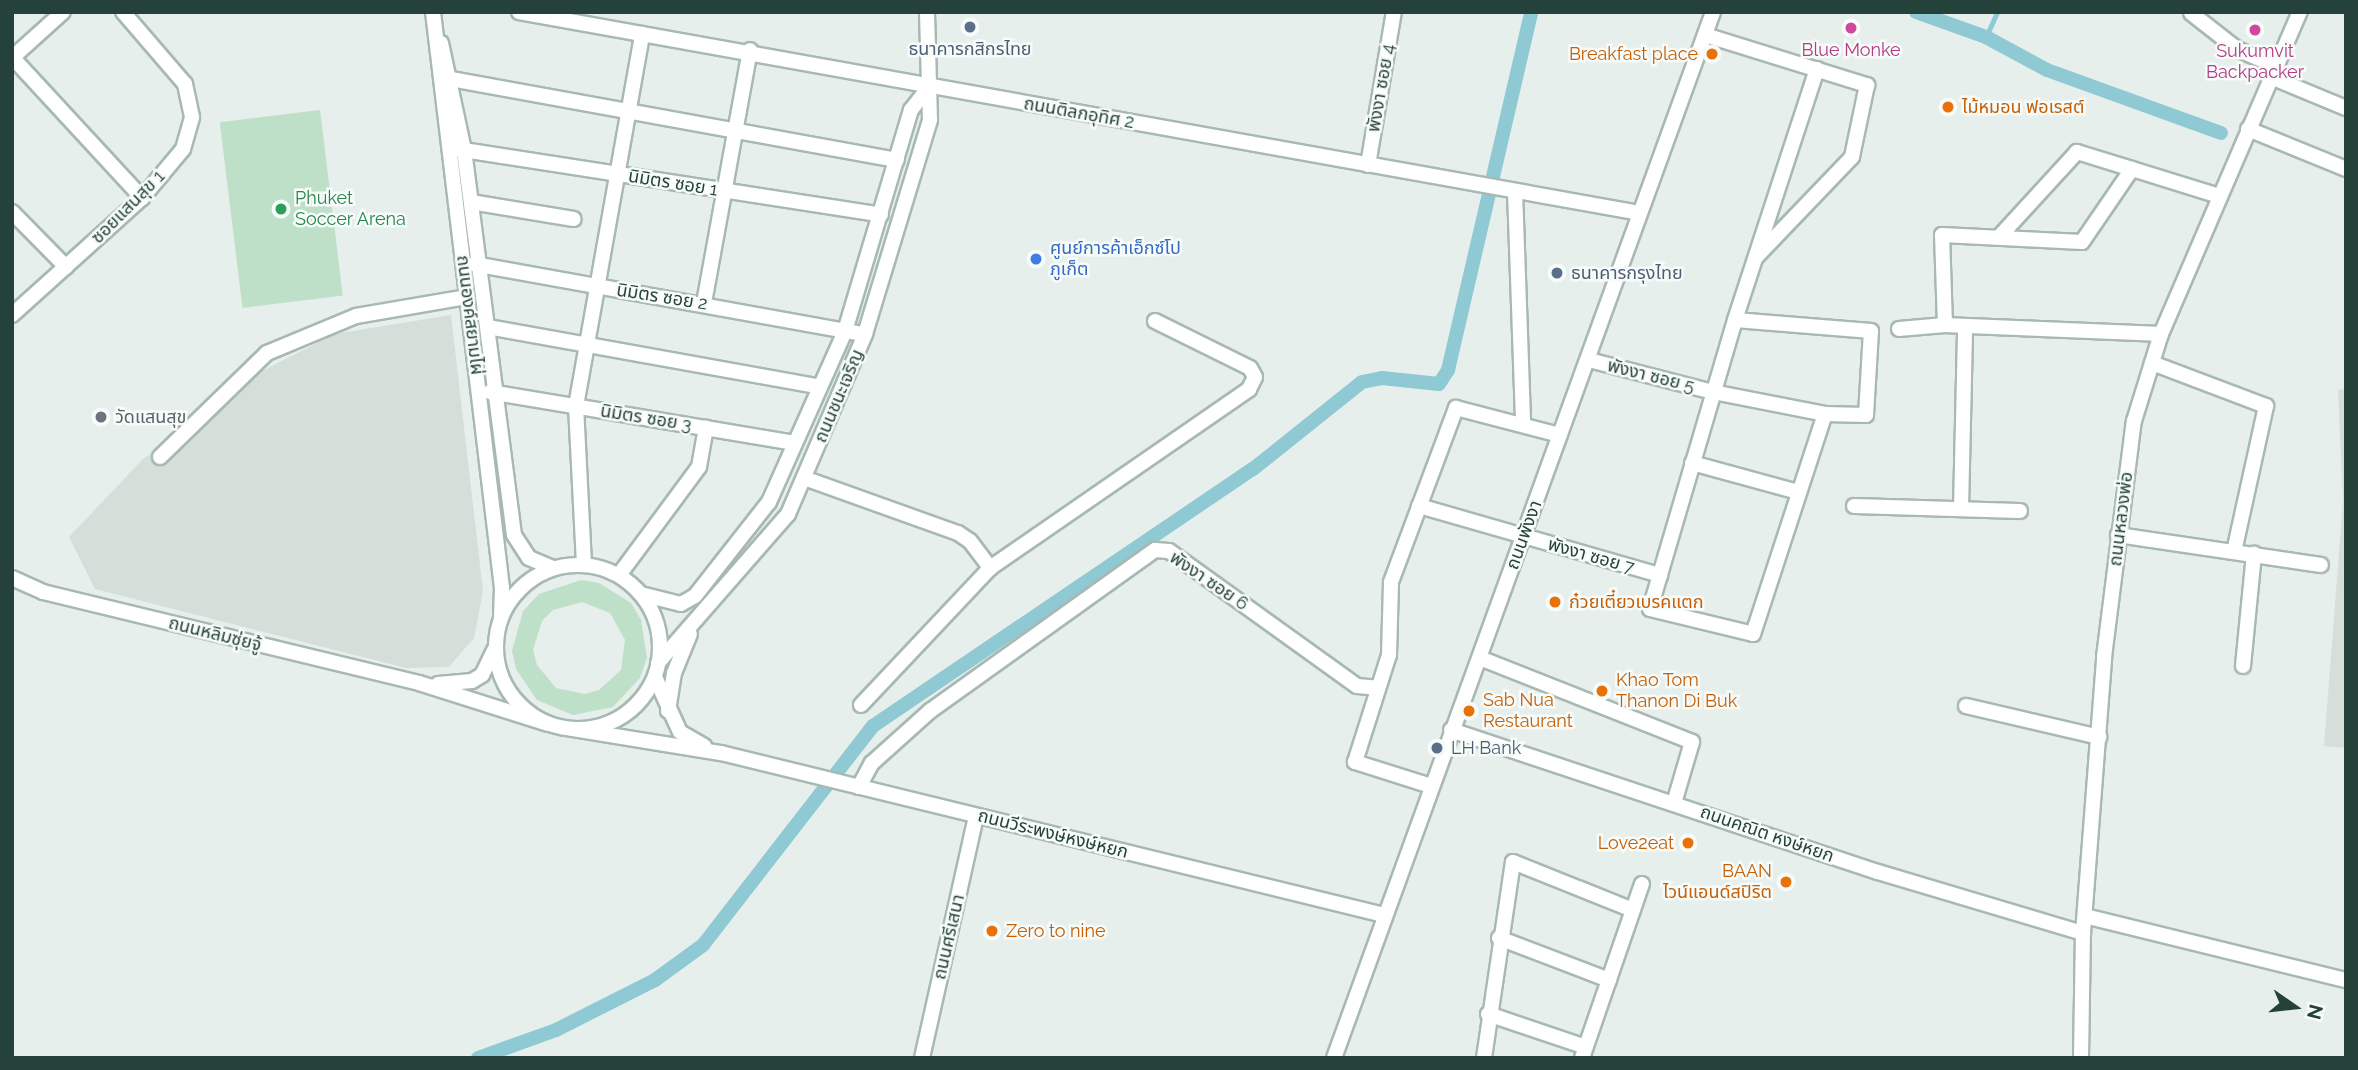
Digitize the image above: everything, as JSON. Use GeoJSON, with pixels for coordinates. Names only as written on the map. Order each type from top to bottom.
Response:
{"type":"FeatureCollection","features":[{"type":"Feature","properties":{"kind":"street"},"geometry":{"type":"LineString","coordinates":[[63,12],[13,57],[142,198]]}},
{"type":"Feature","properties":{"kind":"street","name":"ซอยแสนสุข 1"},"geometry":{"type":"LineString","coordinates":[[12,315],[142,198],[183,149],[192,117],[185,84],[123,12]]}},
{"type":"Feature","properties":{"kind":"street","name":"ถนนองค์สยามไผ่"},"geometry":{"type":"LineString","coordinates":[[433,12],[451,79],[464,150],[518,547],[552,568]]}},
{"type":"Feature","properties":{"kind":"street","name":"ถนนองค์สยามไผ่"},"geometry":{"type":"LineString","coordinates":[[433,12],[479,390],[501,617]]}},
{"type":"Feature","properties":{"kind":"street","name":"ถนนติลกอุทิศ 2"},"geometry":{"type":"LineString","coordinates":[[519,12],[599,19],[642,34],[750,50],[930,86],[1639,213]]}},
{"type":"Feature","properties":{"kind":"street","name":"ถนนชนะเจริญ"},"geometry":{"type":"LineString","coordinates":[[657,670],[696,620],[788,514],[865,334],[930,120],[927,12]]}},
{"type":"Feature","properties":{"kind":"street","name":"พังงา ซอย 4"},"geometry":{"type":"LineString","coordinates":[[1368,165],[1394,12]]}},
{"type":"Feature","properties":{"kind":"street","name":"ถนนพังงา"},"geometry":{"type":"LineString","coordinates":[[1334,1058],[1713,12]]}},
{"type":"Feature","properties":{"kind":"street","name":"ถนนหลวงพ่อ"},"geometry":{"type":"LineString","coordinates":[[2081,1058],[2083,933],[2099,737],[2118,535],[2134,421],[2161,334],[2300,12]]}},
{"type":"Feature","properties":{"kind":"street"},"geometry":{"type":"LineString","coordinates":[[2191,13],[2237,49],[2274,72],[2346,108]]}},
{"type":"Feature","properties":{"kind":"street"},"geometry":{"type":"LineString","coordinates":[[584,564],[576,406],[620,174],[642,34]]}},
{"type":"Feature","properties":{"kind":"street"},"geometry":{"type":"LineString","coordinates":[[1705,35],[1867,85],[1852,157],[1753,261]]}},
{"type":"Feature","properties":{"kind":"street"},"geometry":{"type":"LineString","coordinates":[[704,303],[750,50]]}},
{"type":"Feature","properties":{"kind":"street"},"geometry":{"type":"LineString","coordinates":[[1817,69],[1753,261],[1650,609],[1753,634],[1825,414]]}},
{"type":"Feature","properties":{"kind":"street"},"geometry":{"type":"LineString","coordinates":[[451,79],[897,160]]}},
{"type":"Feature","properties":{"kind":"street","name":"ถนนชนะเจริญ"},"geometry":{"type":"LineString","coordinates":[[641,594],[681,604],[695,596],[769,502],[845,331],[911,110],[930,86]]}},
{"type":"Feature","properties":{"kind":"street"},"geometry":{"type":"LineString","coordinates":[[2248,129],[2346,169]]}},
{"type":"Feature","properties":{"kind":"street","name":"นิมิตร ซอย 1"},"geometry":{"type":"LineString","coordinates":[[448,147],[881,215]]}},
{"type":"Feature","properties":{"kind":"street"},"geometry":{"type":"LineString","coordinates":[[1999,237],[2077,152],[2219,196]]}},
{"type":"Feature","properties":{"kind":"street"},"geometry":{"type":"LineString","coordinates":[[1945,326],[1942,235],[2082,243],[2132,169]]}},
{"type":"Feature","properties":{"kind":"street"},"geometry":{"type":"LineString","coordinates":[[1508,190],[1524,425]]}},
{"type":"Feature","properties":{"kind":"street"},"geometry":{"type":"LineString","coordinates":[[471,202],[574,219]]}},
{"type":"Feature","properties":{"kind":"street"},"geometry":{"type":"LineString","coordinates":[[12,212],[66,267]]}},
{"type":"Feature","properties":{"kind":"street","name":"นิมิตร ซอย 2"},"geometry":{"type":"LineString","coordinates":[[463,262],[704,303],[865,334]]}},
{"type":"Feature","properties":{"kind":"street"},"geometry":{"type":"LineString","coordinates":[[160,457],[267,353],[356,316],[467,296]]}},
{"type":"Feature","properties":{"kind":"street","name":"พังงา ซอย 5"},"geometry":{"type":"LineString","coordinates":[[1589,360],[1713,392],[1825,414],[1866,415],[1871,331],[1735,320]]}},
{"type":"Feature","properties":{"kind":"street"},"geometry":{"type":"LineString","coordinates":[[861,705],[990,568],[1249,389],[1255,377],[1250,368],[1155,321]]}},
{"type":"Feature","properties":{"kind":"street"},"geometry":{"type":"LineString","coordinates":[[1961,509],[1965,326]]}},
{"type":"Feature","properties":{"kind":"street"},"geometry":{"type":"LineString","coordinates":[[1899,329],[1965,326],[2161,334]]}},
{"type":"Feature","properties":{"kind":"street"},"geometry":{"type":"LineString","coordinates":[[488,327],[820,387]]}},
{"type":"Feature","properties":{"kind":"street"},"geometry":{"type":"LineString","coordinates":[[2152,363],[2266,406],[2234,551]]}},
{"type":"Feature","properties":{"kind":"street","name":"นิมิตร ซอย 3"},"geometry":{"type":"LineString","coordinates":[[479,390],[795,443]]}},
{"type":"Feature","properties":{"kind":"street"},"geometry":{"type":"LineString","coordinates":[[1431,786],[1355,762],[1389,654],[1391,582],[1456,408],[1560,435]]}},
{"type":"Feature","properties":{"kind":"street"},"geometry":{"type":"LineString","coordinates":[[620,575],[699,467],[706,428]]}},
{"type":"Feature","properties":{"kind":"street"},"geometry":{"type":"LineString","coordinates":[[1692,463],[1798,492]]}},
{"type":"Feature","properties":{"kind":"street"},"geometry":{"type":"LineString","coordinates":[[804,478],[958,533],[970,541],[990,568]]}},
{"type":"Feature","properties":{"kind":"street","name":"พังงา ซอย 7"},"geometry":{"type":"LineString","coordinates":[[1419,506],[1660,575]]}},
{"type":"Feature","properties":{"kind":"street"},"geometry":{"type":"LineString","coordinates":[[1854,506],[2020,511]]}},
{"type":"Feature","properties":{"kind":"street"},"geometry":{"type":"LineString","coordinates":[[2118,535],[2321,565]]}},
{"type":"Feature","properties":{"kind":"street","name":"พังงา ซอย 6"},"geometry":{"type":"LineString","coordinates":[[855,786],[872,763],[930,711],[1155,550],[1169,551],[1357,686],[1378,688]]}},
{"type":"Feature","properties":{"kind":"street"},"geometry":{"type":"LineString","coordinates":[[2244,666],[2254,554]]}},
{"type":"Feature","properties":{"kind":"street"},"geometry":{"type":"LineString","coordinates":[[584,564],[620,575],[641,594],[654,617],[657,670],[626,713],[596,727],[572,729],[548,724],[510,694],[495,644],[501,617],[515,593],[552,568],[584,564]]}},
{"type":"Feature","properties":{"kind":"street","name":"ถนนหลิมซุ่ยจู้"},"geometry":{"type":"LineString","coordinates":[[12,578],[43,592],[419,683],[548,724]]}},
{"type":"Feature","properties":{"kind":"street"},"geometry":{"type":"LineString","coordinates":[[668,714],[674,673],[696,620]]}},
{"type":"Feature","properties":{"kind":"street","name":"ถนนหลิมซุ่ยจู้"},"geometry":{"type":"LineString","coordinates":[[419,683],[472,681],[490,662],[495,644]]}},
{"type":"Feature","properties":{"kind":"street"},"geometry":{"type":"LineString","coordinates":[[1480,658],[1692,742],[1674,803]]}},
{"type":"Feature","properties":{"kind":"street","name":"ถนนวีระพงษ์หงษ์หยก"},"geometry":{"type":"LineString","coordinates":[[657,670],[668,714],[680,732],[722,753]]}},
{"type":"Feature","properties":{"kind":"street"},"geometry":{"type":"LineString","coordinates":[[1966,706],[2099,737]]}},
{"type":"Feature","properties":{"kind":"street","name":"ถนนวีระพงษ์หงษ์หยก"},"geometry":{"type":"LineString","coordinates":[[572,729],[722,753],[1384,915]]}},
{"type":"Feature","properties":{"kind":"street","name":"ถนนคณิต หงษ์หยก"},"geometry":{"type":"LineString","coordinates":[[1451,730],[2083,933]]}},
{"type":"Feature","properties":{"kind":"street","name":"ถนนศรีเสนา"},"geometry":{"type":"LineString","coordinates":[[922,1058],[976,816]]}},
{"type":"Feature","properties":{"kind":"street"},"geometry":{"type":"LineString","coordinates":[[1484,1058],[1499,938],[1513,862],[1633,910]]}},
{"type":"Feature","properties":{"kind":"street"},"geometry":{"type":"LineString","coordinates":[[1488,1014],[1584,1052],[1642,884]]}},
{"type":"Feature","properties":{"kind":"street"},"geometry":{"type":"LineString","coordinates":[[2085,916],[2346,980]]}},
{"type":"Feature","properties":{"kind":"street"},"geometry":{"type":"LineString","coordinates":[[1499,938],[1609,980]]}},
{"type":"Feature","properties":{"kind":"shaded area"},"geometry":{"type":"Polygon","coordinates":[[[451,315],[483,591],[474,638],[449,667],[406,668],[95,589],[69,537],[143,459],[207,417],[250,377],[335,334],[451,315]]]}},
{"type":"Feature","properties":{"kind":"shaded area"},"geometry":{"type":"Polygon","coordinates":[[[2346,389],[2346,748],[2324,746],[2343,501],[2338,390],[2346,389]]]}},
{"type":"Feature","properties":{"kind":"green space","name":"Phuket Soccer Arena"},"geometry":{"type":"Polygon","coordinates":[[[320,110],[343,296],[243,308],[220,122],[320,110]]]}},
{"type":"Feature","properties":{"kind":"green space"},"geometry":{"type":"Polygon","coordinates":[[[581,580],[599,583],[631,603],[641,620],[647,658],[640,678],[613,707],[573,715],[537,700],[516,669],[512,651],[523,611],[539,594],[581,580]],[[582,602],[553,610],[542,621],[533,650],[537,665],[556,688],[585,694],[599,690],[621,670],[625,640],[610,613],[582,602]]]}},
{"type":"Feature","properties":{"kind":"waterway"},"geometry":{"type":"LineString","coordinates":[[478,1058],[556,1030],[655,980],[703,945],[873,726],[1253,469],[1362,382],[1382,378],[1439,384],[1448,370],[1531,12]]}},
{"type":"Feature","properties":{"kind":"waterway"},"geometry":{"type":"LineString","coordinates":[[1916,12],[1986,37],[2047,70],[2221,133]]}},
{"type":"Feature","properties":{"kind":"waterway"},"geometry":{"type":"LineString","coordinates":[[1986,37],[1997,12]]}},
{"type":"Feature","properties":{"kind":"place","name":"ธนาคารกสิกรไทย"},"geometry":{"type":"Point","coordinates":[970,27]}},
{"type":"Feature","properties":{"kind":"place","name":"Blue Monke"},"geometry":{"type":"Point","coordinates":[1851,28]}},
{"type":"Feature","properties":{"kind":"place","name":"Sukumvit Backpacker"},"geometry":{"type":"Point","coordinates":[2255,30]}},
{"type":"Feature","properties":{"kind":"place","name":"Breakfast place"},"geometry":{"type":"Point","coordinates":[1712,54]}},
{"type":"Feature","properties":{"kind":"place","name":"ไม้หมอน ฟอเรสต์"},"geometry":{"type":"Point","coordinates":[1948,107]}},
{"type":"Feature","properties":{"kind":"place","name":"Phuket Soccer Arena"},"geometry":{"type":"Point","coordinates":[281,209]}},
{"type":"Feature","properties":{"kind":"place","name":"ศูนย์การค้าเอ็กซ์โป ภูเก็ต"},"geometry":{"type":"Point","coordinates":[1036,259]}},
{"type":"Feature","properties":{"kind":"place","name":"ธนาคารกรุงไทย"},"geometry":{"type":"Point","coordinates":[1557,273]}},
{"type":"Feature","properties":{"kind":"place","name":"วัดแสนสุข"},"geometry":{"type":"Point","coordinates":[101,417]}},
{"type":"Feature","properties":{"kind":"place","name":"ก๋วยเตี๋ยวเบรคแตก"},"geometry":{"type":"Point","coordinates":[1555,602]}},
{"type":"Feature","properties":{"kind":"place","name":"Khao Tom Thanon Di Buk"},"geometry":{"type":"Point","coordinates":[1602,691]}},
{"type":"Feature","properties":{"kind":"place","name":"Sab Nua Restaurant"},"geometry":{"type":"Point","coordinates":[1469,711]}},
{"type":"Feature","properties":{"kind":"place","name":"LH Bank"},"geometry":{"type":"Point","coordinates":[1437,748]}},
{"type":"Feature","properties":{"kind":"place","name":"Love2eat"},"geometry":{"type":"Point","coordinates":[1688,843]}},
{"type":"Feature","properties":{"kind":"place","name":"BAAN ไวน์แอนด์สปิริต"},"geometry":{"type":"Point","coordinates":[1786,882]}},
{"type":"Feature","properties":{"kind":"place","name":"Zero to nine"},"geometry":{"type":"Point","coordinates":[992,931]}}]}
